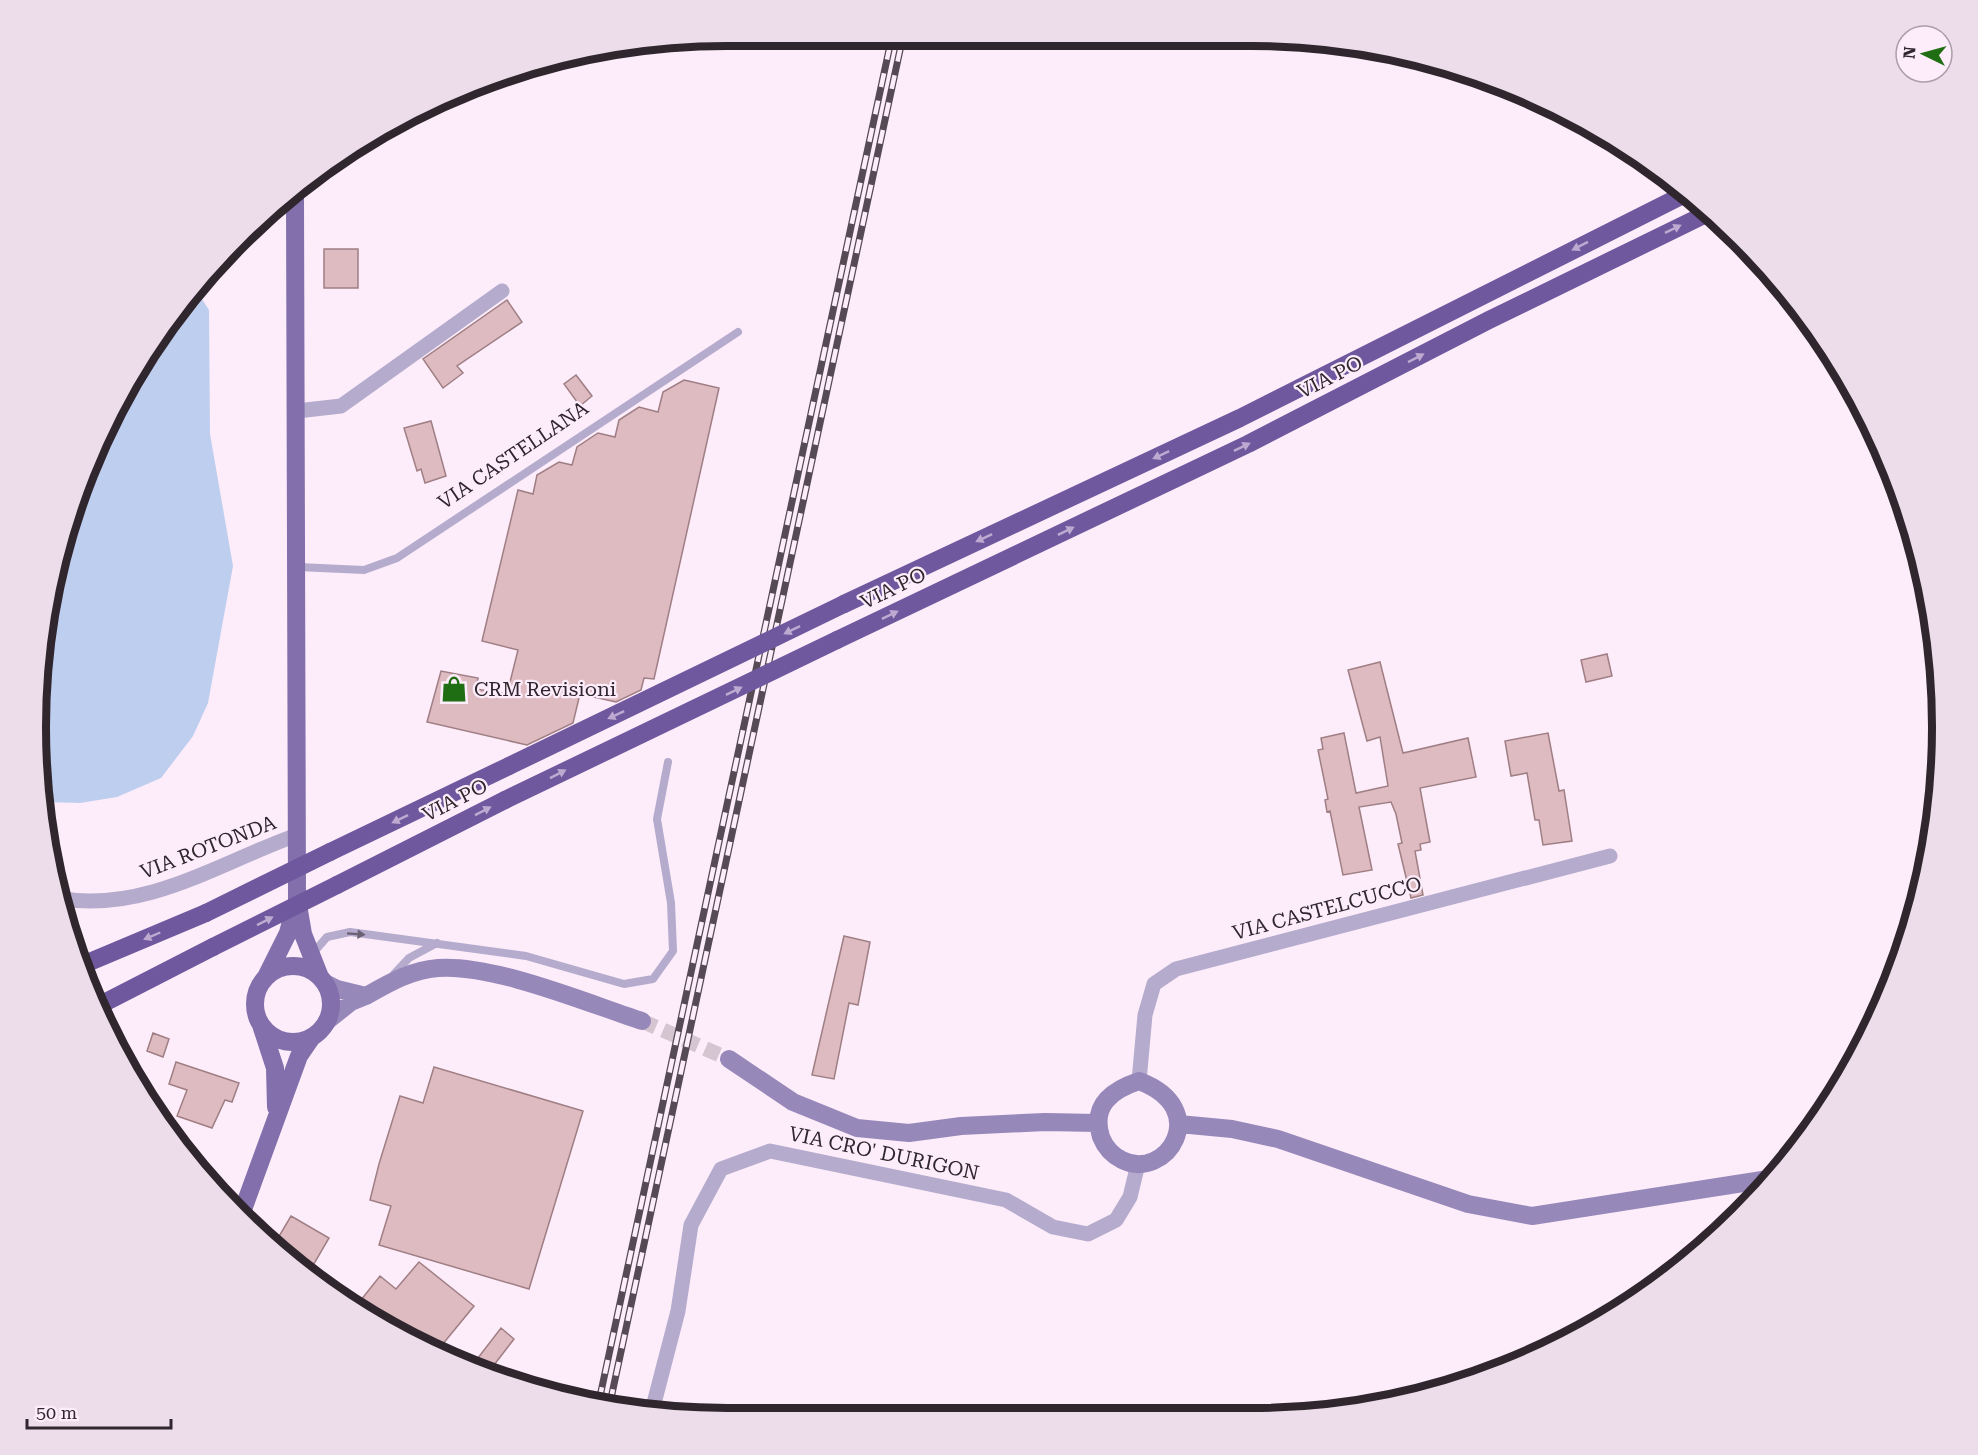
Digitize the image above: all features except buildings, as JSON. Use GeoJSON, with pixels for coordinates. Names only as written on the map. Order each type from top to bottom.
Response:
{"type":"FeatureCollection","features":[{"type":"Feature","properties":{"kind":"highway","name":"VIA PO"},"geometry":{"type":"LineString","coordinates":[[89,962],[206,913],[844,604],[1240,418],[1678,197]]}},
{"type":"Feature","properties":{"kind":"highway","name":"VIA PO"},"geometry":{"type":"LineString","coordinates":[[105,1003],[505,800],[1248,444],[1489,320],[1701,216]]}},
{"type":"Feature","properties":{"kind":"main road"},"geometry":{"type":"LineString","coordinates":[[244,1207],[275,1128],[299,1056],[327,1021],[331,999],[311,959],[297,899],[298,567],[295,201]]}},
{"type":"Feature","properties":{"kind":"main road"},"geometry":{"type":"LineString","coordinates":[[275,1128],[275,1068],[255,1000],[288,933],[297,899]]}},
{"type":"Feature","properties":{"kind":"main road"},"geometry":{"type":"LineString","coordinates":[[265,979],[285,967],[297,966],[310,970],[322,980]]}},
{"type":"Feature","properties":{"kind":"main road"},"geometry":{"type":"LineString","coordinates":[[261,1024],[279,1039],[290,1042],[312,1037]]}},
{"type":"Feature","properties":{"kind":"street"},"geometry":{"type":"LineString","coordinates":[[297,411],[341,406],[502,291]]}},
{"type":"Feature","properties":{"kind":"street","name":"VIA ROTONDA"},"geometry":{"type":"LineString","coordinates":[[69,899],[99,901],[136,898],[175,886],[297,835]]}},
{"type":"Feature","properties":{"kind":"street","name":"VIA CASTELCUCCO"},"geometry":{"type":"LineString","coordinates":[[1139,1081],[1145,1015],[1154,984],[1176,969],[1610,856]]}},
{"type":"Feature","properties":{"kind":"street"},"geometry":{"type":"LineString","coordinates":[[327,1021],[351,1002],[403,976],[430,970],[477,971],[540,987],[642,1021]]}},
{"type":"Feature","properties":{"kind":"street"},"geometry":{"type":"LineString","coordinates":[[322,980],[337,989],[366,996]]}},
{"type":"Feature","properties":{"kind":"street"},"geometry":{"type":"LineString","coordinates":[[729,1059],[794,1102],[857,1128],[909,1133],[961,1126],[1045,1122],[1097,1123]]}},
{"type":"Feature","properties":{"kind":"street"},"geometry":{"type":"LineString","coordinates":[[1139,1081],[1162,1091],[1171,1100],[1177,1111],[1179,1124],[1174,1142],[1162,1157],[1138,1164],[1124,1161],[1112,1154],[1104,1144],[1097,1123],[1104,1104],[1112,1093],[1139,1081]]}},
{"type":"Feature","properties":{"kind":"street"},"geometry":{"type":"LineString","coordinates":[[1179,1124],[1232,1129],[1278,1139],[1468,1204],[1532,1216],[1760,1180]]}},
{"type":"Feature","properties":{"kind":"street","name":"VIA CRO' DURIGON"},"geometry":{"type":"LineString","coordinates":[[654,1404],[678,1311],[691,1226],[721,1169],[770,1151],[1006,1200],[1053,1227],[1088,1234],[1116,1220],[1130,1197],[1138,1164]]}},
{"type":"Feature","properties":{"kind":"lane","name":"VIA CASTELLANA"},"geometry":{"type":"LineString","coordinates":[[298,567],[364,570],[397,558],[738,332]]}},
{"type":"Feature","properties":{"kind":"lane"},"geometry":{"type":"LineString","coordinates":[[311,959],[319,943],[334,934],[350,932],[398,940],[439,942],[526,956],[624,984],[653,979],[673,951],[671,903],[657,819],[668,762]]}},
{"type":"Feature","properties":{"kind":"lane"},"geometry":{"type":"LineString","coordinates":[[384,986],[409,958],[439,942]]}},
{"type":"Feature","properties":{"kind":"water"},"geometry":{"type":"Polygon","coordinates":[[[200,296],[209,310],[210,434],[233,566],[208,703],[193,736],[161,778],[117,797],[80,803],[51,802],[46,728],[52,639],[70,551],[98,467],[117,426],[161,349],[200,296]]]}},
{"type":"Feature","properties":{"kind":"tunnel"},"geometry":{"type":"LineString","coordinates":[[642,1021],[729,1059]]}},
{"type":"Feature","properties":{"kind":"railway"},"geometry":{"type":"LineString","coordinates":[[600,1396],[890,46]]}},
{"type":"Feature","properties":{"kind":"railway"},"geometry":{"type":"LineString","coordinates":[[611,1398],[901,46]]}},
{"type":"Feature","properties":{"kind":"place","name":"CRM Revisioni"},"geometry":{"type":"Point","coordinates":[454,689]}}]}
